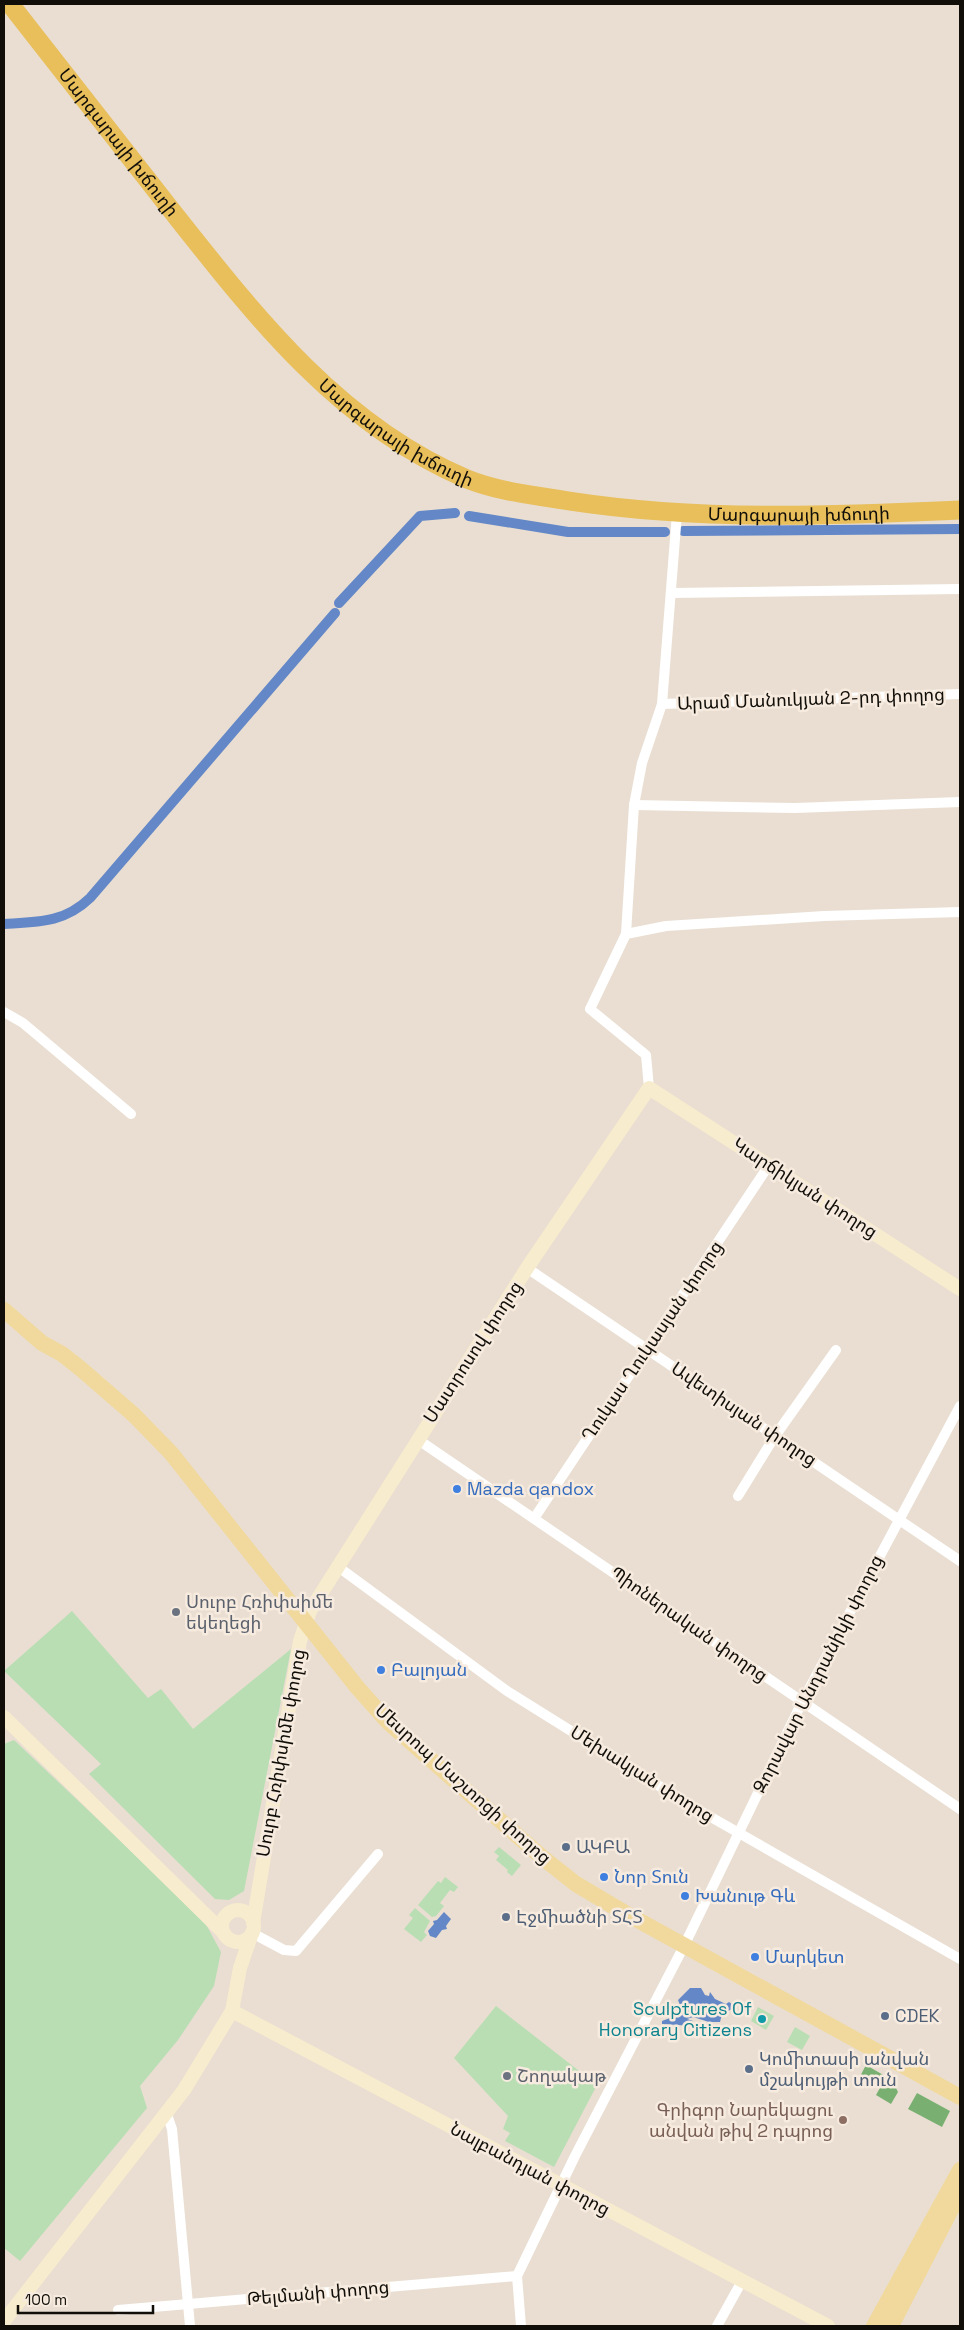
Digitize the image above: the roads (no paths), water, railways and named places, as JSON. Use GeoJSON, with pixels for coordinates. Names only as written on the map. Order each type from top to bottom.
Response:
{"type":"FeatureCollection","features":[{"type":"Feature","properties":{"kind":"highway","name":"Մարգարայի խճուղի"},"geometry":{"type":"LineString","coordinates":[[10,4],[244,301],[343,404],[403,447],[468,479],[505,491],[603,506],[678,513],[824,517],[960,510]]}},
{"type":"Feature","properties":{"kind":"main road"},"geometry":{"type":"LineString","coordinates":[[4,1300],[52,1340],[62,1354]]}},
{"type":"Feature","properties":{"kind":"main road"},"geometry":{"type":"LineString","coordinates":[[4,1310],[42,1343],[62,1354]]}},
{"type":"Feature","properties":{"kind":"main road","name":"Մեսրոպ Մաշտոցի փողոց"},"geometry":{"type":"LineString","coordinates":[[62,1354],[134,1415],[171,1454],[388,1722],[543,1858],[578,1885],[684,1946],[960,2097]]}},
{"type":"Feature","properties":{"kind":"main road"},"geometry":{"type":"LineString","coordinates":[[874,2326],[960,2170]]}},
{"type":"Feature","properties":{"kind":"main road"},"geometry":{"type":"LineString","coordinates":[[891,2326],[960,2192]]}},
{"type":"Feature","properties":{"kind":"street"},"geometry":{"type":"LineString","coordinates":[[649,1088],[646,1055],[590,1009],[626,934],[634,805],[642,763],[662,704],[678,513]]}},
{"type":"Feature","properties":{"kind":"street"},"geometry":{"type":"LineString","coordinates":[[671,594],[960,589]]}},
{"type":"Feature","properties":{"kind":"street","name":"Արամ Մանուկյան 2-րդ փողոց"},"geometry":{"type":"LineString","coordinates":[[662,704],[960,694]]}},
{"type":"Feature","properties":{"kind":"street"},"geometry":{"type":"LineString","coordinates":[[634,805],[795,808],[960,802]]}},
{"type":"Feature","properties":{"kind":"street"},"geometry":{"type":"LineString","coordinates":[[626,934],[666,926],[824,916],[960,912]]}},
{"type":"Feature","properties":{"kind":"street"},"geometry":{"type":"LineString","coordinates":[[4,1012],[23,1023],[131,1114]]}},
{"type":"Feature","properties":{"kind":"street","name":"Կարճիկյան փողոց"},"geometry":{"type":"LineString","coordinates":[[649,1088],[960,1289]]}},
{"type":"Feature","properties":{"kind":"street","name":"Մատրոսով փողոց"},"geometry":{"type":"LineString","coordinates":[[306,1623],[310,1611],[337,1566],[417,1439],[527,1268],[649,1088]]}},
{"type":"Feature","properties":{"kind":"street","name":"Ղուկաս Ղուկասյան փողոց"},"geometry":{"type":"LineString","coordinates":[[535,1517],[769,1165]]}},
{"type":"Feature","properties":{"kind":"street","name":"Ավետիսյան փողոց"},"geometry":{"type":"LineString","coordinates":[[527,1268],[960,1562]]}},
{"type":"Feature","properties":{"kind":"street"},"geometry":{"type":"LineString","coordinates":[[738,1496],[775,1436],[836,1350]]}},
{"type":"Feature","properties":{"kind":"street","name":"Զորավար Անդրանիկի փողոց"},"geometry":{"type":"LineString","coordinates":[[517,2276],[575,2156],[684,1946],[802,1702],[960,1406]]}},
{"type":"Feature","properties":{"kind":"street","name":"Պիոներական փողոց"},"geometry":{"type":"LineString","coordinates":[[417,1439],[535,1517],[960,1809]]}},
{"type":"Feature","properties":{"kind":"street","name":"Մեխակյան փողոց"},"geometry":{"type":"LineString","coordinates":[[337,1566],[507,1690],[688,1804],[960,1959]]}},
{"type":"Feature","properties":{"kind":"street","name":"Սուրբ Հռիփսիմե փողոց"},"geometry":{"type":"LineString","coordinates":[[232,2011],[240,1968],[252,1928],[300,1641],[306,1623]]}},
{"type":"Feature","properties":{"kind":"street"},"geometry":{"type":"LineString","coordinates":[[4,1717],[225,1934],[239,1942],[248,1938],[252,1928]]}},
{"type":"Feature","properties":{"kind":"street"},"geometry":{"type":"LineString","coordinates":[[192,1903],[247,1914],[252,1928],[284,1950],[296,1951],[378,1854]]}},
{"type":"Feature","properties":{"kind":"street"},"geometry":{"type":"LineString","coordinates":[[240,1968],[222,1923],[258,1884]]}},
{"type":"Feature","properties":{"kind":"street"},"geometry":{"type":"LineString","coordinates":[[4,2321],[167,2114],[184,2090],[232,2011]]}},
{"type":"Feature","properties":{"kind":"street","name":"Նալբանդյան փողոց"},"geometry":{"type":"LineString","coordinates":[[232,2011],[828,2326]]}},
{"type":"Feature","properties":{"kind":"street"},"geometry":{"type":"LineString","coordinates":[[167,2114],[172,2129],[190,2326]]}},
{"type":"Feature","properties":{"kind":"street"},"geometry":{"type":"LineString","coordinates":[[517,2276],[521,2326]]}},
{"type":"Feature","properties":{"kind":"street","name":"Թելմանի փողոց"},"geometry":{"type":"LineString","coordinates":[[118,2310],[517,2276]]}},
{"type":"Feature","properties":{"kind":"street"},"geometry":{"type":"LineString","coordinates":[[717,2326],[742,2280]]}},
{"type":"Feature","properties":{"kind":"water"},"geometry":{"type":"Polygon","coordinates":[[[444,1912],[451,1919],[446,1926],[447,1929],[442,1930],[436,1938],[430,1936],[428,1931],[434,1924],[433,1921],[437,1920],[444,1912]]]}},
{"type":"Feature","properties":{"kind":"water"},"geometry":{"type":"Polygon","coordinates":[[[690,1988],[701,1988],[705,1995],[709,1996],[710,1992],[715,1999],[726,2004],[729,2002],[733,2005],[732,2009],[722,2014],[720,2022],[709,2022],[693,2017],[687,2019],[693,2021],[693,2026],[662,2024],[662,2021],[678,2015],[682,2010],[678,2000],[690,1988]]]}},
{"type":"Feature","properties":{"kind":"waterway"},"geometry":{"type":"LineString","coordinates":[[339,603],[420,516],[455,513]]}},
{"type":"Feature","properties":{"kind":"waterway"},"geometry":{"type":"LineString","coordinates":[[469,516],[568,532],[665,532]]}},
{"type":"Feature","properties":{"kind":"waterway"},"geometry":{"type":"LineString","coordinates":[[683,531],[960,529]]}},
{"type":"Feature","properties":{"kind":"waterway"},"geometry":{"type":"LineString","coordinates":[[4,924],[50,920],[60,917],[90,898],[335,613]]}},
{"type":"Feature","properties":{"kind":"place","name":"Mazda qandox"},"geometry":{"type":"Point","coordinates":[457,1489]}},
{"type":"Feature","properties":{"kind":"place","name":"Սուրբ Հռիփսիմե եկեղեցի"},"geometry":{"type":"Point","coordinates":[176,1612]}},
{"type":"Feature","properties":{"kind":"place","name":"Բալոյան"},"geometry":{"type":"Point","coordinates":[381,1670]}},
{"type":"Feature","properties":{"kind":"place","name":"ԱԿԲԱ"},"geometry":{"type":"Point","coordinates":[566,1847]}},
{"type":"Feature","properties":{"kind":"place","name":"Նոր Տուն"},"geometry":{"type":"Point","coordinates":[604,1877]}},
{"type":"Feature","properties":{"kind":"place","name":"Խանութ Գև"},"geometry":{"type":"Point","coordinates":[685,1896]}},
{"type":"Feature","properties":{"kind":"place","name":"Էջմիածնի ՏՀՏ"},"geometry":{"type":"Point","coordinates":[506,1917]}},
{"type":"Feature","properties":{"kind":"place","name":"Մարկետ"},"geometry":{"type":"Point","coordinates":[755,1957]}},
{"type":"Feature","properties":{"kind":"place","name":"CDEK"},"geometry":{"type":"Point","coordinates":[885,2016]}},
{"type":"Feature","properties":{"kind":"place","name":"Sculptures Of Honorary Citizens"},"geometry":{"type":"Point","coordinates":[762,2019]}},
{"type":"Feature","properties":{"kind":"place","name":"Կոմիտասի անվան մշակույթի տուն"},"geometry":{"type":"Point","coordinates":[749,2069]}},
{"type":"Feature","properties":{"kind":"place","name":"Շողակաթ"},"geometry":{"type":"Point","coordinates":[507,2076]}},
{"type":"Feature","properties":{"kind":"place","name":"Գրիգոր Նարեկացու անվան թիվ 2 դպրոց"},"geometry":{"type":"Point","coordinates":[843,2120]}}]}
